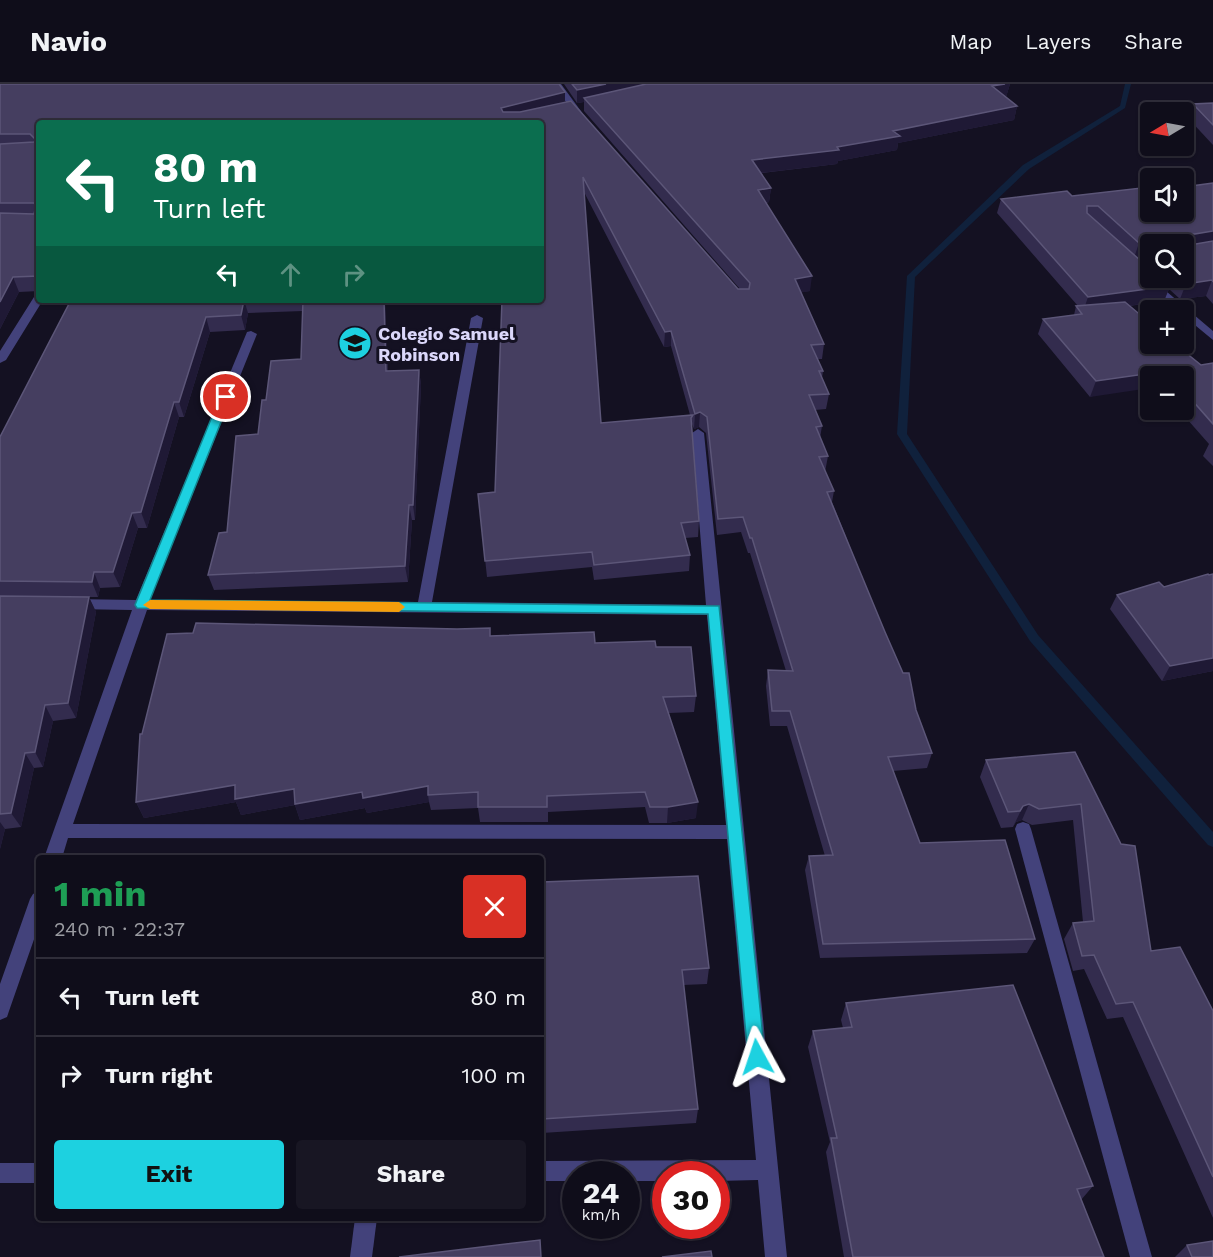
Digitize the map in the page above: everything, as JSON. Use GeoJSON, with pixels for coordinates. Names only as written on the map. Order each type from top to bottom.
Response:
{"type":"FeatureCollection","features":[{"type":"Feature","properties":{"kind":"street"},"geometry":{"type":"LineString","coordinates":[[557,84],[574,109],[590,126]]}},
{"type":"Feature","properties":{"kind":"street"},"geometry":{"type":"LineString","coordinates":[[563,111],[586,106]]}},
{"type":"Feature","properties":{"kind":"street"},"geometry":{"type":"LineString","coordinates":[[1158,288],[1213,337]]}},
{"type":"Feature","properties":{"kind":"street"},"geometry":{"type":"LineString","coordinates":[[0,360],[36,302]]}},
{"type":"Feature","properties":{"kind":"street"},"geometry":{"type":"LineString","coordinates":[[424,607],[477,318]]}},
{"type":"Feature","properties":{"kind":"street"},"geometry":{"type":"LineString","coordinates":[[54,855],[141,605],[251,334]]}},
{"type":"Feature","properties":{"kind":"street"},"geometry":{"type":"LineString","coordinates":[[698,433],[776,1257]]}},
{"type":"Feature","properties":{"kind":"street"},"geometry":{"type":"LineString","coordinates":[[59,604],[714,610]]}},
{"type":"Feature","properties":{"kind":"street"},"geometry":{"type":"LineString","coordinates":[[1023,829],[1141,1257]]}},
{"type":"Feature","properties":{"kind":"street"},"geometry":{"type":"LineString","coordinates":[[62,831],[735,832]]}},
{"type":"Feature","properties":{"kind":"street"},"geometry":{"type":"LineString","coordinates":[[0,1011],[36,908]]}},
{"type":"Feature","properties":{"kind":"street"},"geometry":{"type":"LineString","coordinates":[[544,1171],[767,1170]]}},
{"type":"Feature","properties":{"kind":"street"},"geometry":{"type":"LineString","coordinates":[[0,1173],[36,1173]]}},
{"type":"Feature","properties":{"kind":"street"},"geometry":{"type":"LineString","coordinates":[[361,1257],[366,1221]]}},
{"type":"Feature","properties":{"kind":"building"},"geometry":{"type":"Polygon","coordinates":[[[0,84],[559,84],[565,92],[501,108],[503,112],[520,112],[571,101],[738,289],[749,289],[750,283],[584,98],[646,84],[1005,84],[992,86],[1017,106],[893,131],[900,136],[837,147],[839,150],[752,160],[771,188],[758,190],[812,276],[795,279],[824,344],[811,345],[823,371],[819,371],[829,394],[809,395],[822,426],[816,427],[828,456],[819,457],[834,491],[827,492],[903,673],[909,673],[916,710],[932,753],[888,757],[920,843],[1005,840],[1035,939],[823,944],[809,856],[833,855],[790,711],[772,711],[768,670],[793,671],[752,538],[750,538],[743,517],[718,519],[707,417],[700,412],[695,414],[671,331],[665,332],[583,177],[601,423],[693,415],[691,418],[699,521],[681,523],[690,555],[594,565],[592,552],[485,561],[478,494],[495,492],[502,303],[544,303],[544,120],[36,120],[36,140],[30,134],[0,134],[0,84]]]}},
{"type":"Feature","properties":{"kind":"building"},"geometry":{"type":"Polygon","coordinates":[[[572,84],[606,84],[577,90],[572,84]]]}},
{"type":"Feature","properties":{"kind":"building"},"geometry":{"type":"Polygon","coordinates":[[[1213,103],[1213,125],[1194,105],[1213,103]]]}},
{"type":"Feature","properties":{"kind":"building"},"geometry":{"type":"Polygon","coordinates":[[[36,140],[36,206],[34,203],[0,203],[0,144],[36,140]]]}},
{"type":"Feature","properties":{"kind":"building"},"geometry":{"type":"Polygon","coordinates":[[[1213,183],[1213,231],[1194,234],[1140,234],[1139,243],[1098,206],[1087,206],[1087,213],[1140,260],[1140,288],[1155,288],[1088,297],[1001,199],[1067,191],[1072,196],[1140,188],[1140,222],[1194,222],[1194,186],[1213,183]]]}},
{"type":"Feature","properties":{"kind":"building"},"geometry":{"type":"Polygon","coordinates":[[[36,206],[36,276],[13,277],[0,302],[0,213],[34,214],[36,206]]]}},
{"type":"Feature","properties":{"kind":"building"},"geometry":{"type":"Polygon","coordinates":[[[1213,241],[1213,282],[1212,280],[1194,283],[1194,244],[1213,241]]]}},
{"type":"Feature","properties":{"kind":"building"},"geometry":{"type":"Polygon","coordinates":[[[1125,302],[1140,315],[1140,354],[1187,354],[1201,365],[1213,363],[1213,424],[1194,402],[1194,366],[1140,366],[1140,375],[1096,381],[1043,319],[1082,314],[1076,306],[1125,302]]]}},
{"type":"Feature","properties":{"kind":"building"},"geometry":{"type":"Polygon","coordinates":[[[69,303],[243,303],[241,315],[206,317],[179,402],[174,402],[141,512],[132,513],[113,572],[94,572],[92,582],[0,581],[0,437],[69,303]]]}},
{"type":"Feature","properties":{"kind":"building"},"geometry":{"type":"Polygon","coordinates":[[[303,303],[384,303],[386,371],[419,370],[413,505],[409,505],[405,566],[208,575],[219,533],[227,532],[236,436],[258,434],[262,400],[266,400],[271,361],[301,359],[303,303]]]}},
{"type":"Feature","properties":{"kind":"building"},"geometry":{"type":"Polygon","coordinates":[[[1213,574],[1213,658],[1170,666],[1117,595],[1159,582],[1164,587],[1213,574]]]}},
{"type":"Feature","properties":{"kind":"building"},"geometry":{"type":"Polygon","coordinates":[[[0,596],[89,597],[68,703],[45,705],[35,752],[25,753],[11,813],[0,814],[0,596]]]}},
{"type":"Feature","properties":{"kind":"building"},"geometry":{"type":"Polygon","coordinates":[[[196,623],[490,628],[490,636],[594,632],[595,643],[655,641],[656,647],[691,647],[696,696],[663,697],[698,802],[668,807],[650,807],[645,792],[547,796],[547,807],[478,807],[478,792],[428,795],[428,786],[363,798],[362,792],[295,804],[294,789],[235,799],[235,785],[136,802],[140,734],[142,734],[167,634],[193,633],[196,623]]]}},
{"type":"Feature","properties":{"kind":"building"},"geometry":{"type":"Polygon","coordinates":[[[1075,752],[1121,844],[1135,846],[1151,951],[1180,947],[1213,1011],[1213,1177],[1133,1002],[1116,1004],[1094,955],[1082,956],[1073,923],[1094,921],[1081,804],[1039,809],[1029,804],[1023,806],[1020,811],[1008,812],[986,760],[1075,752]]]}},
{"type":"Feature","properties":{"kind":"building"},"geometry":{"type":"Polygon","coordinates":[[[698,876],[709,968],[682,970],[698,1109],[544,1119],[544,882],[698,876]]]}},
{"type":"Feature","properties":{"kind":"building"},"geometry":{"type":"Polygon","coordinates":[[[1013,985],[1093,1186],[1077,1189],[1104,1257],[853,1257],[831,1138],[837,1138],[813,1031],[852,1027],[846,1003],[1013,985]]]}},
{"type":"Feature","properties":{"kind":"building"},"geometry":{"type":"Polygon","coordinates":[[[540,1240],[541,1257],[399,1257],[540,1240]]]}},
{"type":"Feature","properties":{"kind":"building"},"geometry":{"type":"Polygon","coordinates":[[[1213,1241],[1213,1257],[1192,1257],[1187,1245],[1213,1241]]]}},
{"type":"Feature","properties":{"kind":"building"},"geometry":{"type":"Polygon","coordinates":[[[711,1251],[712,1257],[662,1257],[711,1251]]]}},
{"type":"Feature","properties":{"kind":"waterway"},"geometry":{"type":"LineString","coordinates":[[1128,84],[1123,107],[1026,167],[911,276],[902,434],[1034,638],[1213,841]]}},
{"type":"Feature","properties":{"kind":"slow traffic"},"geometry":{"type":"LineString","coordinates":[[150,605],[399,607]]}},
{"type":"Feature","properties":{"kind":"place","name":"Colegio Samuel Robinson"},"geometry":{"type":"Point","coordinates":[355,343]}},
{"type":"Feature","properties":{"kind":"route"},"geometry":{"type":"LineString","coordinates":[[226,397],[141,605],[714,610],[757,1057]]}}]}
